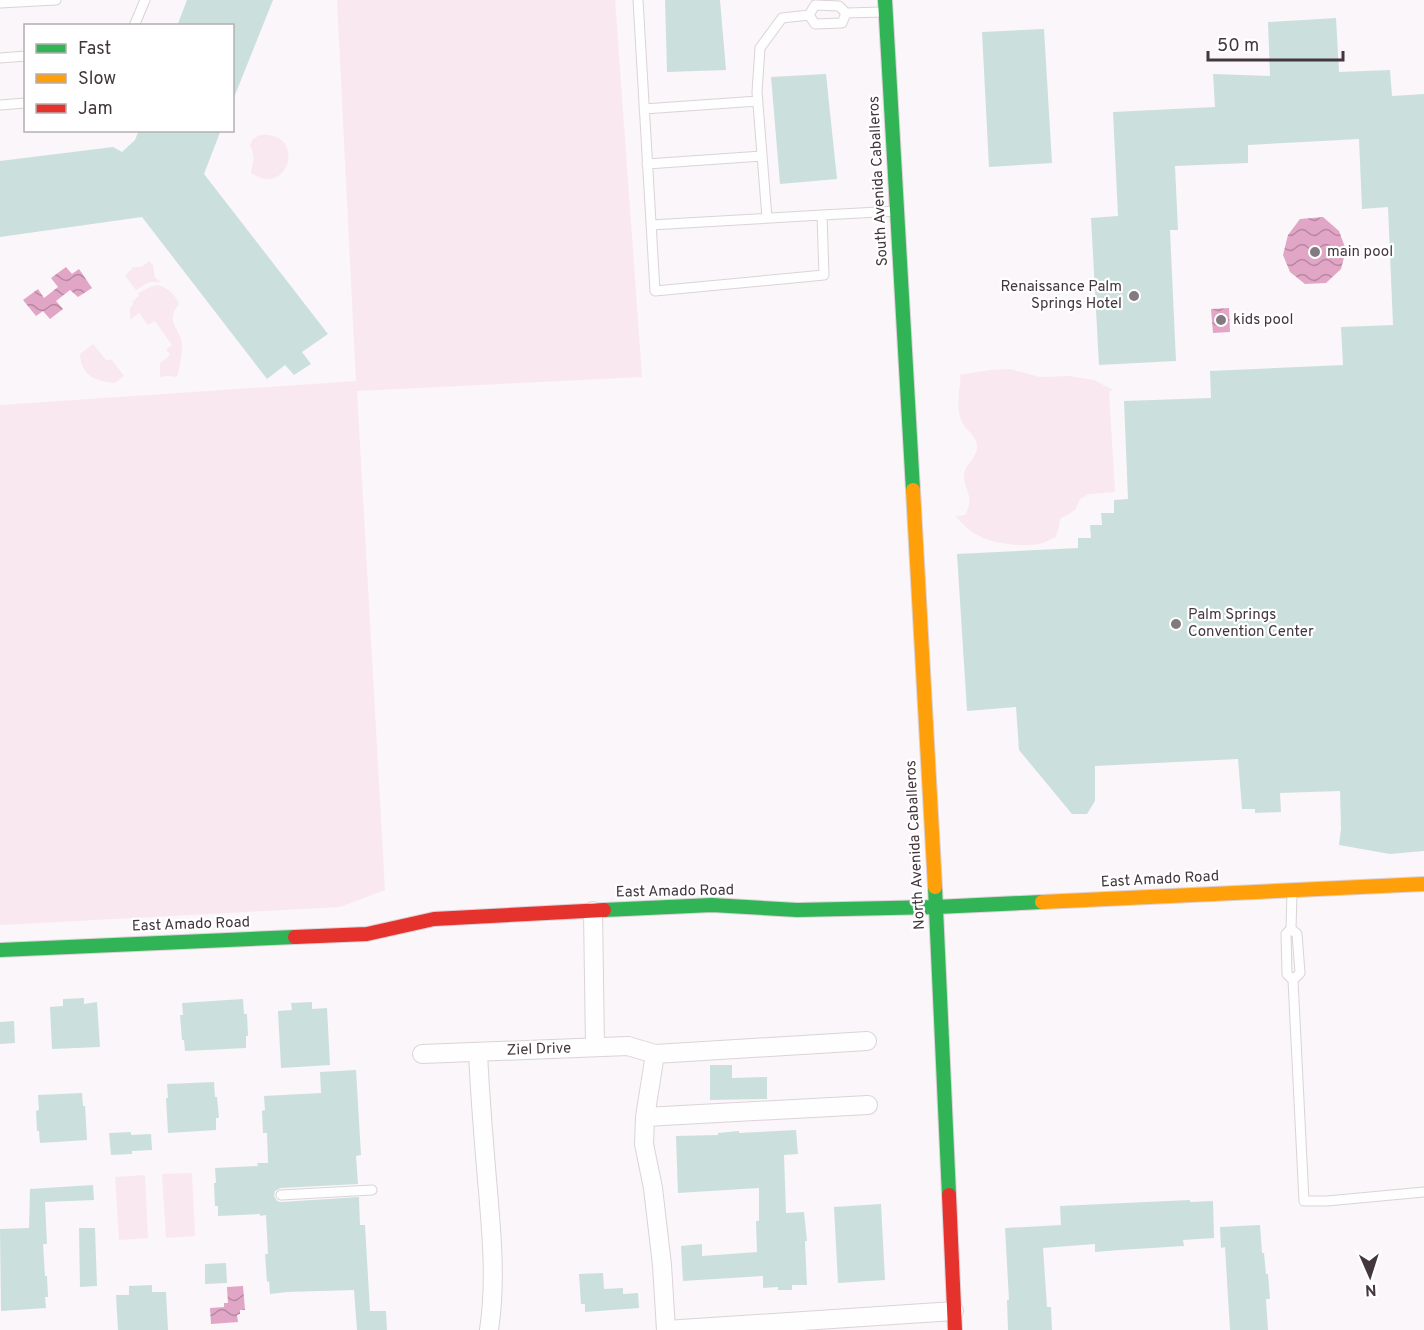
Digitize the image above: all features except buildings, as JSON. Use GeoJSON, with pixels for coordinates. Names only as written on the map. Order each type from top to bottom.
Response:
{"type":"FeatureCollection","features":[{"type":"Feature","properties":{"kind":"street","name":"South Avenida Caballeros"},"geometry":{"type":"LineString","coordinates":[[885,6],[906,359]]}},
{"type":"Feature","properties":{"kind":"street","name":"North Avenida Caballeros"},"geometry":{"type":"LineString","coordinates":[[906,359],[956,1330]]}},
{"type":"Feature","properties":{"kind":"street","name":"East Amado Road"},"geometry":{"type":"LineString","coordinates":[[0,950],[367,934],[434,919],[712,905],[797,910],[936,907],[1424,884]]}},
{"type":"Feature","properties":{"kind":"street"},"geometry":{"type":"LineString","coordinates":[[593,911],[594,1047]]}},
{"type":"Feature","properties":{"kind":"street","name":"Ziel Drive"},"geometry":{"type":"LineString","coordinates":[[422,1054],[628,1046],[655,1054],[867,1041]]}},
{"type":"Feature","properties":{"kind":"street"},"geometry":{"type":"LineString","coordinates":[[478,1052],[494,1287],[489,1330]]}},
{"type":"Feature","properties":{"kind":"street"},"geometry":{"type":"LineString","coordinates":[[655,1054],[645,1117],[644,1144],[653,1188],[662,1265],[666,1330],[954,1311]]}},
{"type":"Feature","properties":{"kind":"street"},"geometry":{"type":"LineString","coordinates":[[645,1117],[868,1105]]}},
{"type":"Feature","properties":{"kind":"lane"},"geometry":{"type":"LineString","coordinates":[[0,3],[56,0]]}},
{"type":"Feature","properties":{"kind":"lane"},"geometry":{"type":"LineString","coordinates":[[135,24],[145,0]]}},
{"type":"Feature","properties":{"kind":"lane"},"geometry":{"type":"LineString","coordinates":[[638,0],[655,291],[824,275],[822,215]]}},
{"type":"Feature","properties":{"kind":"lane"},"geometry":{"type":"LineString","coordinates":[[810,15],[815,5],[839,6],[846,13]]}},
{"type":"Feature","properties":{"kind":"lane"},"geometry":{"type":"LineString","coordinates":[[846,13],[885,6]]}},
{"type":"Feature","properties":{"kind":"lane"},"geometry":{"type":"LineString","coordinates":[[810,15],[815,24],[842,23],[846,13]]}},
{"type":"Feature","properties":{"kind":"lane"},"geometry":{"type":"LineString","coordinates":[[767,218],[757,92],[760,48],[782,18],[810,15]]}},
{"type":"Feature","properties":{"kind":"lane"},"geometry":{"type":"LineString","coordinates":[[0,58],[24,56]]}},
{"type":"Feature","properties":{"kind":"lane"},"geometry":{"type":"LineString","coordinates":[[644,109],[758,101]]}},
{"type":"Feature","properties":{"kind":"lane"},"geometry":{"type":"LineString","coordinates":[[0,105],[24,103]]}},
{"type":"Feature","properties":{"kind":"lane"},"geometry":{"type":"LineString","coordinates":[[647,164],[762,156]]}},
{"type":"Feature","properties":{"kind":"lane"},"geometry":{"type":"LineString","coordinates":[[651,225],[898,210]]}},
{"type":"Feature","properties":{"kind":"lane"},"geometry":{"type":"LineString","coordinates":[[1292,891],[1291,929],[1286,934],[1287,974],[1293,980],[1304,1201],[1424,1192]]}},
{"type":"Feature","properties":{"kind":"lane"},"geometry":{"type":"LineString","coordinates":[[280,1195],[372,1190]]}},
{"type":"Feature","properties":{"kind":"shaded area"},"geometry":{"type":"Polygon","coordinates":[[[337,0],[615,0],[642,377],[357,391],[385,890],[340,907],[0,925],[0,405],[356,381],[337,0]]]}},
{"type":"Feature","properties":{"kind":"shaded area"},"geometry":{"type":"Polygon","coordinates":[[[260,135],[275,137],[284,143],[288,152],[288,162],[283,171],[275,177],[264,179],[251,173],[253,157],[250,145],[253,139],[260,135]]]}},
{"type":"Feature","properties":{"kind":"shaded area"},"geometry":{"type":"Polygon","coordinates":[[[149,261],[153,265],[155,278],[161,282],[149,282],[136,290],[125,276],[133,267],[142,267],[149,261]]]}},
{"type":"Feature","properties":{"kind":"shaded area"},"geometry":{"type":"Polygon","coordinates":[[[159,285],[171,292],[179,304],[173,316],[174,325],[182,344],[177,377],[160,377],[160,363],[170,354],[166,350],[172,345],[155,321],[148,325],[139,313],[130,320],[130,308],[139,296],[138,293],[159,285]]]}},
{"type":"Feature","properties":{"kind":"shaded area"},"geometry":{"type":"Polygon","coordinates":[[[93,344],[107,361],[111,359],[124,376],[115,383],[95,379],[83,368],[80,354],[93,344]]]}},
{"type":"Feature","properties":{"kind":"shaded area"},"geometry":{"type":"Polygon","coordinates":[[[1010,369],[1040,377],[1069,376],[1094,380],[1113,390],[1109,392],[1115,492],[1089,494],[1080,499],[1075,510],[1060,519],[1056,537],[1039,544],[1014,545],[989,540],[971,531],[954,514],[965,515],[968,508],[969,498],[964,474],[977,449],[974,437],[960,417],[959,375],[1010,369]]]}},
{"type":"Feature","properties":{"kind":"shaded area"},"geometry":{"type":"Polygon","coordinates":[[[192,1173],[195,1236],[166,1238],[162,1174],[192,1173]]]}},
{"type":"Feature","properties":{"kind":"shaded area"},"geometry":{"type":"Polygon","coordinates":[[[145,1175],[148,1238],[119,1240],[115,1177],[145,1175]]]}},
{"type":"Feature","properties":{"kind":"water","name":"main pool"},"geometry":{"type":"Polygon","coordinates":[[[1323,217],[1339,231],[1346,250],[1341,269],[1326,283],[1305,284],[1290,272],[1283,255],[1288,235],[1300,219],[1323,217]]]}},
{"type":"Feature","properties":{"kind":"water"},"geometry":{"type":"Polygon","coordinates":[[[66,267],[72,274],[79,269],[92,288],[78,297],[70,290],[56,301],[63,309],[50,319],[43,311],[36,316],[23,300],[38,289],[44,298],[58,287],[51,278],[66,267]]]}},
{"type":"Feature","properties":{"kind":"water","name":"kids pool"},"geometry":{"type":"Polygon","coordinates":[[[1229,308],[1230,332],[1213,333],[1211,309],[1229,308]]]}},
{"type":"Feature","properties":{"kind":"water"},"geometry":{"type":"Polygon","coordinates":[[[243,1286],[245,1310],[240,1310],[240,1314],[237,1315],[238,1322],[211,1324],[210,1308],[224,1307],[224,1303],[228,1303],[227,1287],[243,1286]]]}},
{"type":"Feature","properties":{"kind":"traffic: fast"},"geometry":{"type":"LineString","coordinates":[[885,0],[913,490]]}},
{"type":"Feature","properties":{"kind":"traffic: fast"},"geometry":{"type":"LineString","coordinates":[[935,887],[949,1195]]}},
{"type":"Feature","properties":{"kind":"traffic: fast"},"geometry":{"type":"LineString","coordinates":[[604,910],[712,905],[797,910],[1042,902]]}},
{"type":"Feature","properties":{"kind":"traffic: fast"},"geometry":{"type":"LineString","coordinates":[[0,950],[295,937]]}},
{"type":"Feature","properties":{"kind":"traffic: slow"},"geometry":{"type":"LineString","coordinates":[[913,490],[935,887]]}},
{"type":"Feature","properties":{"kind":"traffic: slow"},"geometry":{"type":"LineString","coordinates":[[1042,902],[1424,884]]}},
{"type":"Feature","properties":{"kind":"traffic: jam"},"geometry":{"type":"LineString","coordinates":[[295,937],[367,934],[434,919],[604,910]]}},
{"type":"Feature","properties":{"kind":"traffic: jam"},"geometry":{"type":"LineString","coordinates":[[949,1195],[955,1330]]}},
{"type":"Feature","properties":{"kind":"place","name":"main pool"},"geometry":{"type":"Point","coordinates":[1315,252]}},
{"type":"Feature","properties":{"kind":"place","name":"Renaissance Palm Springs Hotel"},"geometry":{"type":"Point","coordinates":[1134,296]}},
{"type":"Feature","properties":{"kind":"place","name":"kids pool"},"geometry":{"type":"Point","coordinates":[1221,320]}},
{"type":"Feature","properties":{"kind":"place","name":"Palm Springs Convention Center"},"geometry":{"type":"Point","coordinates":[1176,624]}}]}
